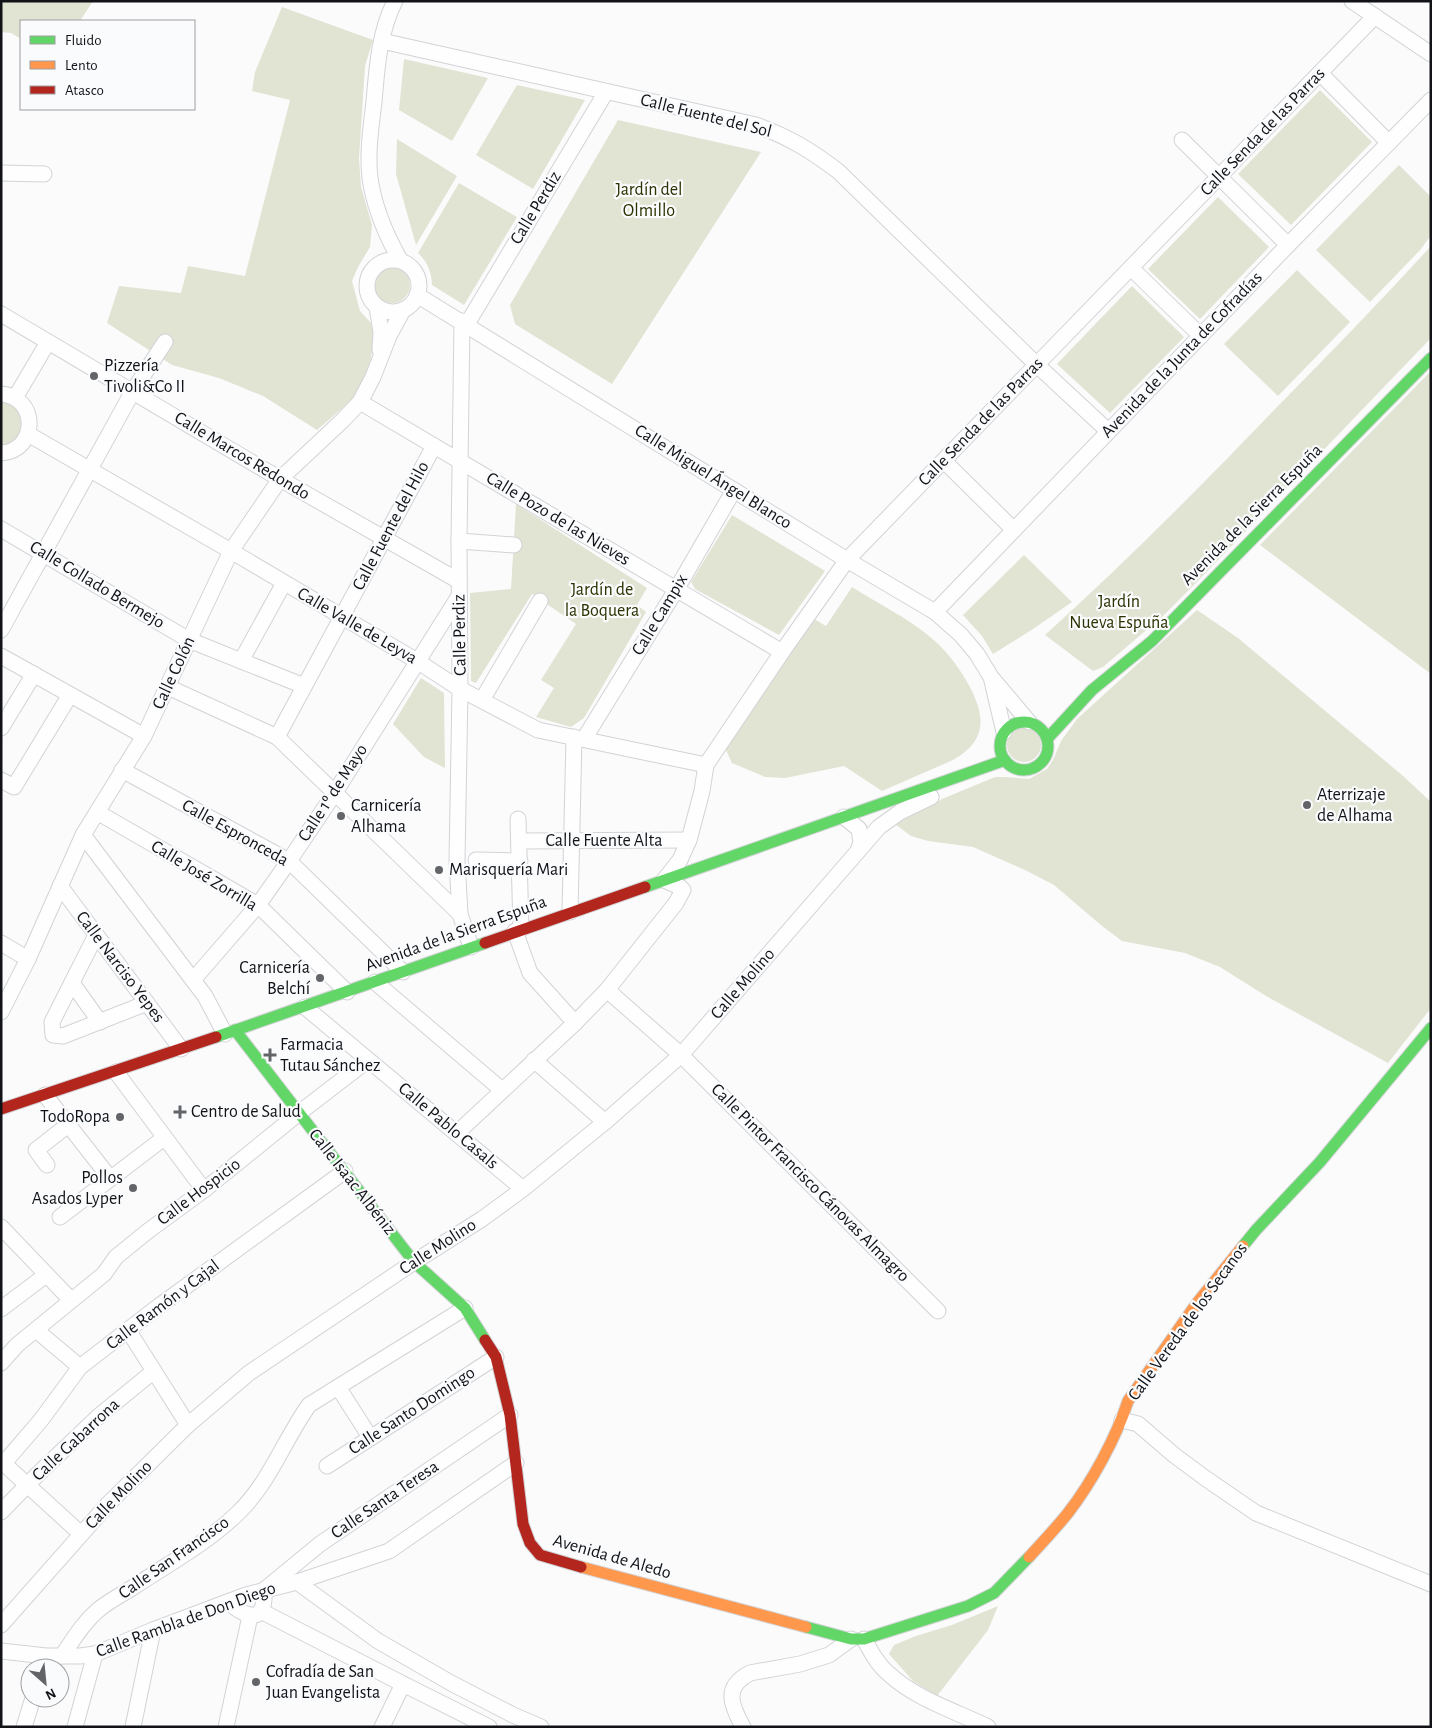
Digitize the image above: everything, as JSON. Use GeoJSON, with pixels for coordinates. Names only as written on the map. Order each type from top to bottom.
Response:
{"type":"FeatureCollection","features":[{"type":"Feature","properties":{"kind":"main road","name":"Avenida de la Sierra Espuña"},"geometry":{"type":"LineString","coordinates":[[1047,739],[1092,690],[1152,641],[1431,358]]}},
{"type":"Feature","properties":{"kind":"main road","name":"Avenida de la Sierra Espuña"},"geometry":{"type":"LineString","coordinates":[[1058,709],[1092,690]]}},
{"type":"Feature","properties":{"kind":"main road"},"geometry":{"type":"LineString","coordinates":[[986,751],[1003,734],[1015,723],[1034,721],[1044,732],[1047,739],[1048,748],[1046,756],[1035,767],[1027,770],[1018,769],[1008,763],[1000,748],[1003,734]]}},
{"type":"Feature","properties":{"kind":"main road","name":"Avenida de la Sierra Espuña"},"geometry":{"type":"LineString","coordinates":[[920,789],[972,760]]}},
{"type":"Feature","properties":{"kind":"main road","name":"Avenida de la Sierra Espuña"},"geometry":{"type":"LineString","coordinates":[[1,1109],[116,1072],[347,992],[920,789],[1008,763]]}},
{"type":"Feature","properties":{"kind":"main road","name":"Calle Vereda de los Secanos"},"geometry":{"type":"LineString","coordinates":[[858,1639],[968,1606],[994,1592],[1019,1569],[1067,1514],[1088,1486],[1122,1420],[1128,1401],[1197,1303],[1256,1230],[1313,1171],[1431,1028]]}},
{"type":"Feature","properties":{"kind":"main road","name":"Calle Isaac Albéniz"},"geometry":{"type":"LineString","coordinates":[[230,1032],[299,1113],[414,1262]]}},
{"type":"Feature","properties":{"kind":"main road","name":"Avenida de Aledo"},"geometry":{"type":"LineString","coordinates":[[414,1262],[465,1308],[496,1357],[510,1416],[523,1524],[530,1543],[540,1555],[553,1560],[858,1639]]}},
{"type":"Feature","properties":{"kind":"street"},"geometry":{"type":"LineString","coordinates":[[395,1],[389,14],[376,70],[368,159],[375,198],[385,230],[400,260]]}},
{"type":"Feature","properties":{"kind":"street"},"geometry":{"type":"LineString","coordinates":[[1352,1],[1431,54]]}},
{"type":"Feature","properties":{"kind":"street","name":"Calle Senda de las Parras"},"geometry":{"type":"LineString","coordinates":[[664,880],[680,860],[689,840],[702,791],[706,765],[847,560],[1375,16]]}},
{"type":"Feature","properties":{"kind":"street","name":"Calle Fuente del Sol"},"geometry":{"type":"LineString","coordinates":[[382,41],[756,125],[781,134],[808,149],[838,171],[1108,432]]}},
{"type":"Feature","properties":{"kind":"street"},"geometry":{"type":"LineString","coordinates":[[1320,73],[1389,143]]}},
{"type":"Feature","properties":{"kind":"street","name":"Calle Perdiz"},"geometry":{"type":"LineString","coordinates":[[471,947],[460,914],[457,852],[460,688],[460,461],[464,323],[606,92]]}},
{"type":"Feature","properties":{"kind":"street","name":"Avenida de la Junta de Cofradías"},"geometry":{"type":"LineString","coordinates":[[936,612],[1288,245],[1431,100]]}},
{"type":"Feature","properties":{"kind":"street"},"geometry":{"type":"LineString","coordinates":[[1182,140],[1288,245]]}},
{"type":"Feature","properties":{"kind":"street"},"geometry":{"type":"LineString","coordinates":[[1,173],[44,174]]}},
{"type":"Feature","properties":{"kind":"street"},"geometry":{"type":"LineString","coordinates":[[377,265],[389,260],[400,260],[406,262],[412,268],[417,275],[419,283],[417,295],[410,306],[394,312],[385,311],[377,307],[367,292],[366,284],[369,275],[377,265],[385,230]]}},
{"type":"Feature","properties":{"kind":"street"},"geometry":{"type":"LineString","coordinates":[[1131,268],[1201,336]]}},
{"type":"Feature","properties":{"kind":"street","name":"Calle Miguel Ángel Blanco"},"geometry":{"type":"LineString","coordinates":[[417,295],[847,560],[936,612],[961,635],[977,654],[991,677],[1034,721]]}},
{"type":"Feature","properties":{"kind":"street","name":"Calle Colón"},"geometry":{"type":"LineString","coordinates":[[377,307],[381,332],[380,359]]}},
{"type":"Feature","properties":{"kind":"street","name":"Calle Colón"},"geometry":{"type":"LineString","coordinates":[[1,1012],[28,959],[83,835],[144,736],[231,551],[280,479],[360,402],[373,378],[389,336],[403,310]]}},
{"type":"Feature","properties":{"kind":"street","name":"Calle Marcos Redondo"},"geometry":{"type":"LineString","coordinates":[[1,314],[385,539],[459,588]]}},
{"type":"Feature","properties":{"kind":"street"},"geometry":{"type":"LineString","coordinates":[[1,452],[14,449],[22,443],[28,434],[29,418],[26,410],[22,403],[8,396],[48,342]]}},
{"type":"Feature","properties":{"kind":"street"},"geometry":{"type":"LineString","coordinates":[[1,630],[133,391],[166,342]]}},
{"type":"Feature","properties":{"kind":"street","name":"Calle Pozo de las Nieves"},"geometry":{"type":"LineString","coordinates":[[360,402],[782,652]]}},
{"type":"Feature","properties":{"kind":"street","name":"Calle Valle de Leyva"},"geometry":{"type":"LineString","coordinates":[[28,434],[231,551],[460,688],[538,730],[706,765]]}},
{"type":"Feature","properties":{"kind":"street","name":"Calle Fuente del Hilo"},"geometry":{"type":"LineString","coordinates":[[277,737],[434,446]]}},
{"type":"Feature","properties":{"kind":"street"},"geometry":{"type":"LineString","coordinates":[[944,460],[1014,530]]}},
{"type":"Feature","properties":{"kind":"street","name":"Calle Campix"},"geometry":{"type":"LineString","coordinates":[[579,738],[676,590],[734,490]]}},
{"type":"Feature","properties":{"kind":"street","name":"Calle Collado Bermejo"},"geometry":{"type":"LineString","coordinates":[[1,528],[189,640],[304,686]]}},
{"type":"Feature","properties":{"kind":"street"},"geometry":{"type":"LineString","coordinates":[[459,541],[514,545]]}},
{"type":"Feature","properties":{"kind":"street"},"geometry":{"type":"LineString","coordinates":[[241,661],[284,583]]}},
{"type":"Feature","properties":{"kind":"street","name":"Calle 1º de Mayo"},"geometry":{"type":"LineString","coordinates":[[193,980],[258,905],[289,861],[334,794],[417,661],[459,588]]}},
{"type":"Feature","properties":{"kind":"street"},"geometry":{"type":"LineString","coordinates":[[482,700],[540,601]]}},
{"type":"Feature","properties":{"kind":"street"},"geometry":{"type":"LineString","coordinates":[[1,656],[144,736]]}},
{"type":"Feature","properties":{"kind":"street"},"geometry":{"type":"LineString","coordinates":[[1,728],[34,674]]}},
{"type":"Feature","properties":{"kind":"street","name":"Calle Miguel Ángel Blanco"},"geometry":{"type":"LineString","coordinates":[[991,677],[1003,734]]}},
{"type":"Feature","properties":{"kind":"street"},"geometry":{"type":"LineString","coordinates":[[168,688],[277,737],[460,914]]}},
{"type":"Feature","properties":{"kind":"street"},"geometry":{"type":"LineString","coordinates":[[1,780],[14,787],[70,695]]}},
{"type":"Feature","properties":{"kind":"street"},"geometry":{"type":"LineString","coordinates":[[570,912],[571,841],[579,738]]}},
{"type":"Feature","properties":{"kind":"street","name":"Calle Molino"},"geometry":{"type":"LineString","coordinates":[[1,1625],[116,1497],[188,1425],[249,1373],[482,1218],[523,1188],[605,1122],[681,1055],[879,827],[900,812],[1008,763]]}},
{"type":"Feature","properties":{"kind":"street","name":"Calle Espronceda"},"geometry":{"type":"LineString","coordinates":[[122,770],[289,861],[403,972]]}},
{"type":"Feature","properties":{"kind":"street","name":"Calle José Zorrilla"},"geometry":{"type":"LineString","coordinates":[[97,812],[258,905],[347,992]]}},
{"type":"Feature","properties":{"kind":"street"},"geometry":{"type":"LineString","coordinates":[[844,817],[859,829],[861,842],[858,851]]}},
{"type":"Feature","properties":{"kind":"street"},"geometry":{"type":"LineString","coordinates":[[518,819],[520,842],[518,930],[530,973],[575,1023]]}},
{"type":"Feature","properties":{"kind":"street","name":"Calle Isaac Albéniz"},"geometry":{"type":"LineString","coordinates":[[83,835],[230,1032]]}},
{"type":"Feature","properties":{"kind":"street","name":"Calle Fuente Alta"},"geometry":{"type":"LineString","coordinates":[[520,842],[689,840]]}},
{"type":"Feature","properties":{"kind":"street"},"geometry":{"type":"LineString","coordinates":[[476,860],[520,861]]}},
{"type":"Feature","properties":{"kind":"street"},"geometry":{"type":"LineString","coordinates":[[457,1133],[575,1023],[607,990],[682,894],[683,890],[680,887],[664,880]]}},
{"type":"Feature","properties":{"kind":"street","name":"Calle Narciso Yepes"},"geometry":{"type":"LineString","coordinates":[[60,886],[181,1049]]}},
{"type":"Feature","properties":{"kind":"street"},"geometry":{"type":"LineString","coordinates":[[96,935],[52,1022],[53,1035],[63,1036],[147,1003]]}},
{"type":"Feature","properties":{"kind":"street"},"geometry":{"type":"LineString","coordinates":[[1,942],[28,959]]}},
{"type":"Feature","properties":{"kind":"street"},"geometry":{"type":"LineString","coordinates":[[375,982],[502,1090]]}},
{"type":"Feature","properties":{"kind":"street"},"geometry":{"type":"LineString","coordinates":[[72,983],[100,1022]]}},
{"type":"Feature","properties":{"kind":"street","name":"Calle Pintor Francisco Cánovas Almagro"},"geometry":{"type":"LineString","coordinates":[[607,990],[681,1055],[938,1311]]}},
{"type":"Feature","properties":{"kind":"street","name":"Calle Pablo Casals"},"geometry":{"type":"LineString","coordinates":[[305,1006],[523,1188]]}},
{"type":"Feature","properties":{"kind":"street","name":"Calle Hospicio"},"geometry":{"type":"LineString","coordinates":[[1,1363],[17,1345],[104,1274],[116,1257],[368,1060]]}},
{"type":"Feature","properties":{"kind":"street"},"geometry":{"type":"LineString","coordinates":[[534,1060],[605,1122]]}},
{"type":"Feature","properties":{"kind":"street"},"geometry":{"type":"LineString","coordinates":[[116,1072],[204,1190]]}},
{"type":"Feature","properties":{"kind":"street"},"geometry":{"type":"LineString","coordinates":[[45,1095],[110,1178]]}},
{"type":"Feature","properties":{"kind":"street"},"geometry":{"type":"LineString","coordinates":[[47,1165],[36,1150],[68,1125]]}},
{"type":"Feature","properties":{"kind":"street"},"geometry":{"type":"LineString","coordinates":[[60,1217],[164,1138]]}},
{"type":"Feature","properties":{"kind":"street","name":"Calle Ramón y Cajal"},"geometry":{"type":"LineString","coordinates":[[3,1462],[41,1420],[80,1367],[345,1171]]}},
{"type":"Feature","properties":{"kind":"street"},"geometry":{"type":"LineString","coordinates":[[1,1227],[71,1300]]}},
{"type":"Feature","properties":{"kind":"street"},"geometry":{"type":"LineString","coordinates":[[1,1309],[46,1275]]}},
{"type":"Feature","properties":{"kind":"street","name":"Calle San Francisco"},"geometry":{"type":"LineString","coordinates":[[62,1656],[82,1626],[98,1610],[208,1538],[238,1513],[263,1484],[280,1457],[294,1426],[309,1405],[465,1308]]}},
{"type":"Feature","properties":{"kind":"street"},"geometry":{"type":"LineString","coordinates":[[36,1330],[80,1367]]}},
{"type":"Feature","properties":{"kind":"street"},"geometry":{"type":"LineString","coordinates":[[128,1330],[188,1425]]}},
{"type":"Feature","properties":{"kind":"street","name":"Calle Santo Domingo"},"geometry":{"type":"LineString","coordinates":[[328,1466],[496,1357]]}},
{"type":"Feature","properties":{"kind":"street","name":"Calle Gabarrona"},"geometry":{"type":"LineString","coordinates":[[1,1512],[27,1484],[100,1415],[154,1371]]}},
{"type":"Feature","properties":{"kind":"street"},"geometry":{"type":"LineString","coordinates":[[338,1387],[370,1437]]}},
{"type":"Feature","properties":{"kind":"street","name":"Calle Santa Teresa"},"geometry":{"type":"LineString","coordinates":[[264,1590],[320,1544],[510,1416]]}},
{"type":"Feature","properties":{"kind":"street"},"geometry":{"type":"LineString","coordinates":[[1122,1420],[1138,1424],[1223,1492],[1256,1513],[1431,1584]]}},
{"type":"Feature","properties":{"kind":"street"},"geometry":{"type":"LineString","coordinates":[[3,1462],[81,1534]]}},
{"type":"Feature","properties":{"kind":"street"},"geometry":{"type":"LineString","coordinates":[[297,1582],[389,1551],[516,1464]]}},
{"type":"Feature","properties":{"kind":"street","name":"Calle Rambla de Don Diego"},"geometry":{"type":"LineString","coordinates":[[56,1658],[95,1654],[228,1602],[264,1590],[297,1582],[378,1642],[451,1683],[540,1727]]}},
{"type":"Feature","properties":{"kind":"street"},"geometry":{"type":"LineString","coordinates":[[226,1727],[256,1613],[265,1604],[264,1590]]}},
{"type":"Feature","properties":{"kind":"street","name":"Calle Rambla de Don Diego"},"geometry":{"type":"LineString","coordinates":[[228,1602],[241,1613],[256,1613],[489,1727]]}},
{"type":"Feature","properties":{"kind":"street"},"geometry":{"type":"LineString","coordinates":[[133,1727],[153,1630]]}},
{"type":"Feature","properties":{"kind":"street"},"geometry":{"type":"LineString","coordinates":[[858,1639],[888,1674],[912,1692],[988,1727]]}},
{"type":"Feature","properties":{"kind":"street","name":"Calle Vereda de los Secanos"},"geometry":{"type":"LineString","coordinates":[[743,1727],[732,1703],[731,1694],[742,1677],[750,1673],[800,1664],[829,1655],[858,1639]]}},
{"type":"Feature","properties":{"kind":"street","name":"Calle Rambla de Don Diego"},"geometry":{"type":"LineString","coordinates":[[1,1650],[30,1658]]}},
{"type":"Feature","properties":{"kind":"street"},"geometry":{"type":"LineString","coordinates":[[75,1727],[95,1654]]}},
{"type":"Feature","properties":{"kind":"street"},"geometry":{"type":"LineString","coordinates":[[382,1727],[403,1684]]}},
{"type":"Feature","properties":{"kind":"street"},"geometry":{"type":"LineString","coordinates":[[24,1727],[30,1708]]}},
{"type":"Feature","properties":{"kind":"green space"},"geometry":{"type":"Polygon","coordinates":[[[1,1],[93,1],[81,20],[20,20],[20,38],[11,33],[1,32],[1,1]]]}},
{"type":"Feature","properties":{"kind":"green space"},"geometry":{"type":"Polygon","coordinates":[[[282,7],[373,40],[365,66],[359,158],[361,187],[372,225],[370,247],[352,281],[360,311],[371,323],[374,337],[371,358],[365,377],[352,400],[317,430],[263,396],[219,378],[172,365],[107,323],[119,286],[181,293],[188,266],[245,276],[290,100],[252,91],[255,72],[282,7]]]}},
{"type":"Feature","properties":{"kind":"green space"},"geometry":{"type":"Polygon","coordinates":[[[404,59],[488,78],[452,141],[399,110],[404,59]]]}},
{"type":"Feature","properties":{"kind":"green space"},"geometry":{"type":"Polygon","coordinates":[[[517,85],[585,100],[533,189],[476,155],[517,85]]]}},
{"type":"Feature","properties":{"kind":"green space"},"geometry":{"type":"Polygon","coordinates":[[[1320,90],[1372,142],[1291,225],[1238,174],[1320,90]]]}},
{"type":"Feature","properties":{"kind":"green space","name":"Jardín del Olmillo"},"geometry":{"type":"Polygon","coordinates":[[[618,120],[761,152],[612,384],[515,324],[510,305],[618,120]]]}},
{"type":"Feature","properties":{"kind":"green space"},"geometry":{"type":"Polygon","coordinates":[[[397,139],[457,176],[416,245],[396,174],[397,139]]]}},
{"type":"Feature","properties":{"kind":"green space"},"geometry":{"type":"Polygon","coordinates":[[[1399,165],[1431,197],[1431,235],[1421,249],[1370,302],[1316,250],[1399,165]]]}},
{"type":"Feature","properties":{"kind":"green space"},"geometry":{"type":"Polygon","coordinates":[[[459,183],[517,217],[464,305],[432,285],[428,268],[418,253],[459,183]]]}},
{"type":"Feature","properties":{"kind":"green space"},"geometry":{"type":"Polygon","coordinates":[[[1218,197],[1269,247],[1200,319],[1148,269],[1218,197]]]}},
{"type":"Feature","properties":{"kind":"green space","name":"Jardín Nueva Espuña"},"geometry":{"type":"Polygon","coordinates":[[[1431,246],[1431,338],[1196,583],[1164,615],[1103,667],[1093,671],[1045,635],[1105,580],[1192,494],[1431,246]]]}},
{"type":"Feature","properties":{"kind":"green space"},"geometry":{"type":"Polygon","coordinates":[[[392,267],[399,268],[405,272],[409,278],[409,292],[405,298],[399,302],[392,303],[385,302],[379,298],[375,292],[374,285],[375,278],[379,272],[385,268],[392,267]]]}},
{"type":"Feature","properties":{"kind":"green space"},"geometry":{"type":"Polygon","coordinates":[[[1297,270],[1350,322],[1278,396],[1224,344],[1297,270]]]}},
{"type":"Feature","properties":{"kind":"green space"},"geometry":{"type":"Polygon","coordinates":[[[1132,286],[1184,337],[1110,413],[1057,364],[1132,286]]]}},
{"type":"Feature","properties":{"kind":"green space"},"geometry":{"type":"Polygon","coordinates":[[[1431,371],[1431,674],[1260,545],[1431,371]]]}},
{"type":"Feature","properties":{"kind":"green space"},"geometry":{"type":"Polygon","coordinates":[[[1,399],[22,410],[24,434],[1,449],[1,399]]]}},
{"type":"Feature","properties":{"kind":"green space","name":"Jardín de la Boquera"},"geometry":{"type":"Polygon","coordinates":[[[516,504],[647,588],[637,605],[646,612],[584,718],[571,727],[536,717],[554,688],[541,680],[576,624],[532,594],[476,683],[471,681],[470,593],[511,589],[516,504]]]}},
{"type":"Feature","properties":{"kind":"green space"},"geometry":{"type":"Polygon","coordinates":[[[732,515],[825,571],[779,635],[695,589],[691,582],[732,515]]]}},
{"type":"Feature","properties":{"kind":"green space"},"geometry":{"type":"Polygon","coordinates":[[[1024,555],[1072,602],[993,654],[982,636],[963,615],[1024,555]]]}},
{"type":"Feature","properties":{"kind":"green space"},"geometry":{"type":"Polygon","coordinates":[[[852,587],[920,629],[940,646],[954,662],[972,691],[980,713],[979,734],[974,743],[953,760],[882,791],[844,766],[785,778],[765,777],[732,763],[725,748],[814,619],[826,626],[852,587]]]}},
{"type":"Feature","properties":{"kind":"green space"},"geometry":{"type":"Polygon","coordinates":[[[1197,610],[1238,638],[1402,775],[1431,802],[1431,1008],[1388,1063],[1266,996],[1220,967],[1185,953],[1122,941],[1054,885],[1027,871],[973,847],[928,841],[911,836],[895,824],[942,799],[995,777],[1029,779],[1047,769],[1061,741],[1077,719],[1197,610]]]}},
{"type":"Feature","properties":{"kind":"green space"},"geometry":{"type":"Polygon","coordinates":[[[421,678],[444,693],[445,768],[424,757],[393,724],[421,678]]]}},
{"type":"Feature","properties":{"kind":"green space"},"geometry":{"type":"Polygon","coordinates":[[[1024,728],[1036,733],[1041,745],[1036,757],[1024,762],[1012,757],[1007,745],[1012,733],[1024,728]]]}},
{"type":"Feature","properties":{"kind":"green space"},"geometry":{"type":"Polygon","coordinates":[[[998,1606],[988,1630],[937,1696],[913,1681],[889,1654],[894,1645],[952,1625],[998,1606]]]}},
{"type":"Feature","properties":{"kind":"traffic: fast"},"geometry":{"type":"LineString","coordinates":[[1047,739],[1092,690],[1152,641],[1431,358]]}},
{"type":"Feature","properties":{"kind":"traffic: fast"},"geometry":{"type":"LineString","coordinates":[[1019,722],[1029,722],[1041,729],[1048,741],[1048,746],[1048,751],[1041,763],[1029,770],[1019,770],[1011,766],[1004,759],[1000,751],[1000,741],[1004,733],[1011,726],[1019,722]]}},
{"type":"Feature","properties":{"kind":"traffic: fast"},"geometry":{"type":"LineString","coordinates":[[645,887],[1005,760]]}},
{"type":"Feature","properties":{"kind":"traffic: fast"},"geometry":{"type":"LineString","coordinates":[[216,1037],[485,943]]}},
{"type":"Feature","properties":{"kind":"traffic: fast"},"geometry":{"type":"LineString","coordinates":[[1243,1246],[1320,1162],[1431,1028]]}},
{"type":"Feature","properties":{"kind":"traffic: fast"},"geometry":{"type":"LineString","coordinates":[[235,1030],[414,1262],[465,1308],[485,1340]]}},
{"type":"Feature","properties":{"kind":"traffic: fast"},"geometry":{"type":"LineString","coordinates":[[806,1627],[851,1639],[864,1639],[968,1606],[994,1593],[1029,1557]]}},
{"type":"Feature","properties":{"kind":"traffic: slow"},"geometry":{"type":"LineString","coordinates":[[1029,1557],[1077,1501],[1110,1445],[1128,1401],[1197,1303],[1243,1246]]}},
{"type":"Feature","properties":{"kind":"traffic: slow"},"geometry":{"type":"LineString","coordinates":[[581,1567],[806,1627]]}},
{"type":"Feature","properties":{"kind":"traffic: jam"},"geometry":{"type":"LineString","coordinates":[[485,943],[645,887]]}},
{"type":"Feature","properties":{"kind":"traffic: jam"},"geometry":{"type":"LineString","coordinates":[[1,1109],[216,1037]]}},
{"type":"Feature","properties":{"kind":"traffic: jam"},"geometry":{"type":"LineString","coordinates":[[485,1340],[496,1357],[510,1415],[523,1524],[530,1543],[540,1555],[581,1567]]}},
{"type":"Feature","properties":{"kind":"place","name":"Pizzería Tivoli&Co II"},"geometry":{"type":"Point","coordinates":[94,376]}},
{"type":"Feature","properties":{"kind":"place","name":"Aterrizaje de Alhama"},"geometry":{"type":"Point","coordinates":[1307,805]}},
{"type":"Feature","properties":{"kind":"place","name":"Carnicería Alhama"},"geometry":{"type":"Point","coordinates":[341,816]}},
{"type":"Feature","properties":{"kind":"place","name":"Marisquería Mari"},"geometry":{"type":"Point","coordinates":[439,870]}},
{"type":"Feature","properties":{"kind":"place","name":"Carnicería Belchí"},"geometry":{"type":"Point","coordinates":[320,978]}},
{"type":"Feature","properties":{"kind":"place","name":"Farmacia Tutau Sánchez"},"geometry":{"type":"Point","coordinates":[270,1055]}},
{"type":"Feature","properties":{"kind":"place","name":"Centro de Salud"},"geometry":{"type":"Point","coordinates":[180,1112]}},
{"type":"Feature","properties":{"kind":"place","name":"TodoRopa"},"geometry":{"type":"Point","coordinates":[120,1117]}},
{"type":"Feature","properties":{"kind":"place","name":"Pollos Asados Lyper"},"geometry":{"type":"Point","coordinates":[133,1188]}},
{"type":"Feature","properties":{"kind":"place","name":"Cofradía de San Juan Evangelista"},"geometry":{"type":"Point","coordinates":[256,1682]}}]}
